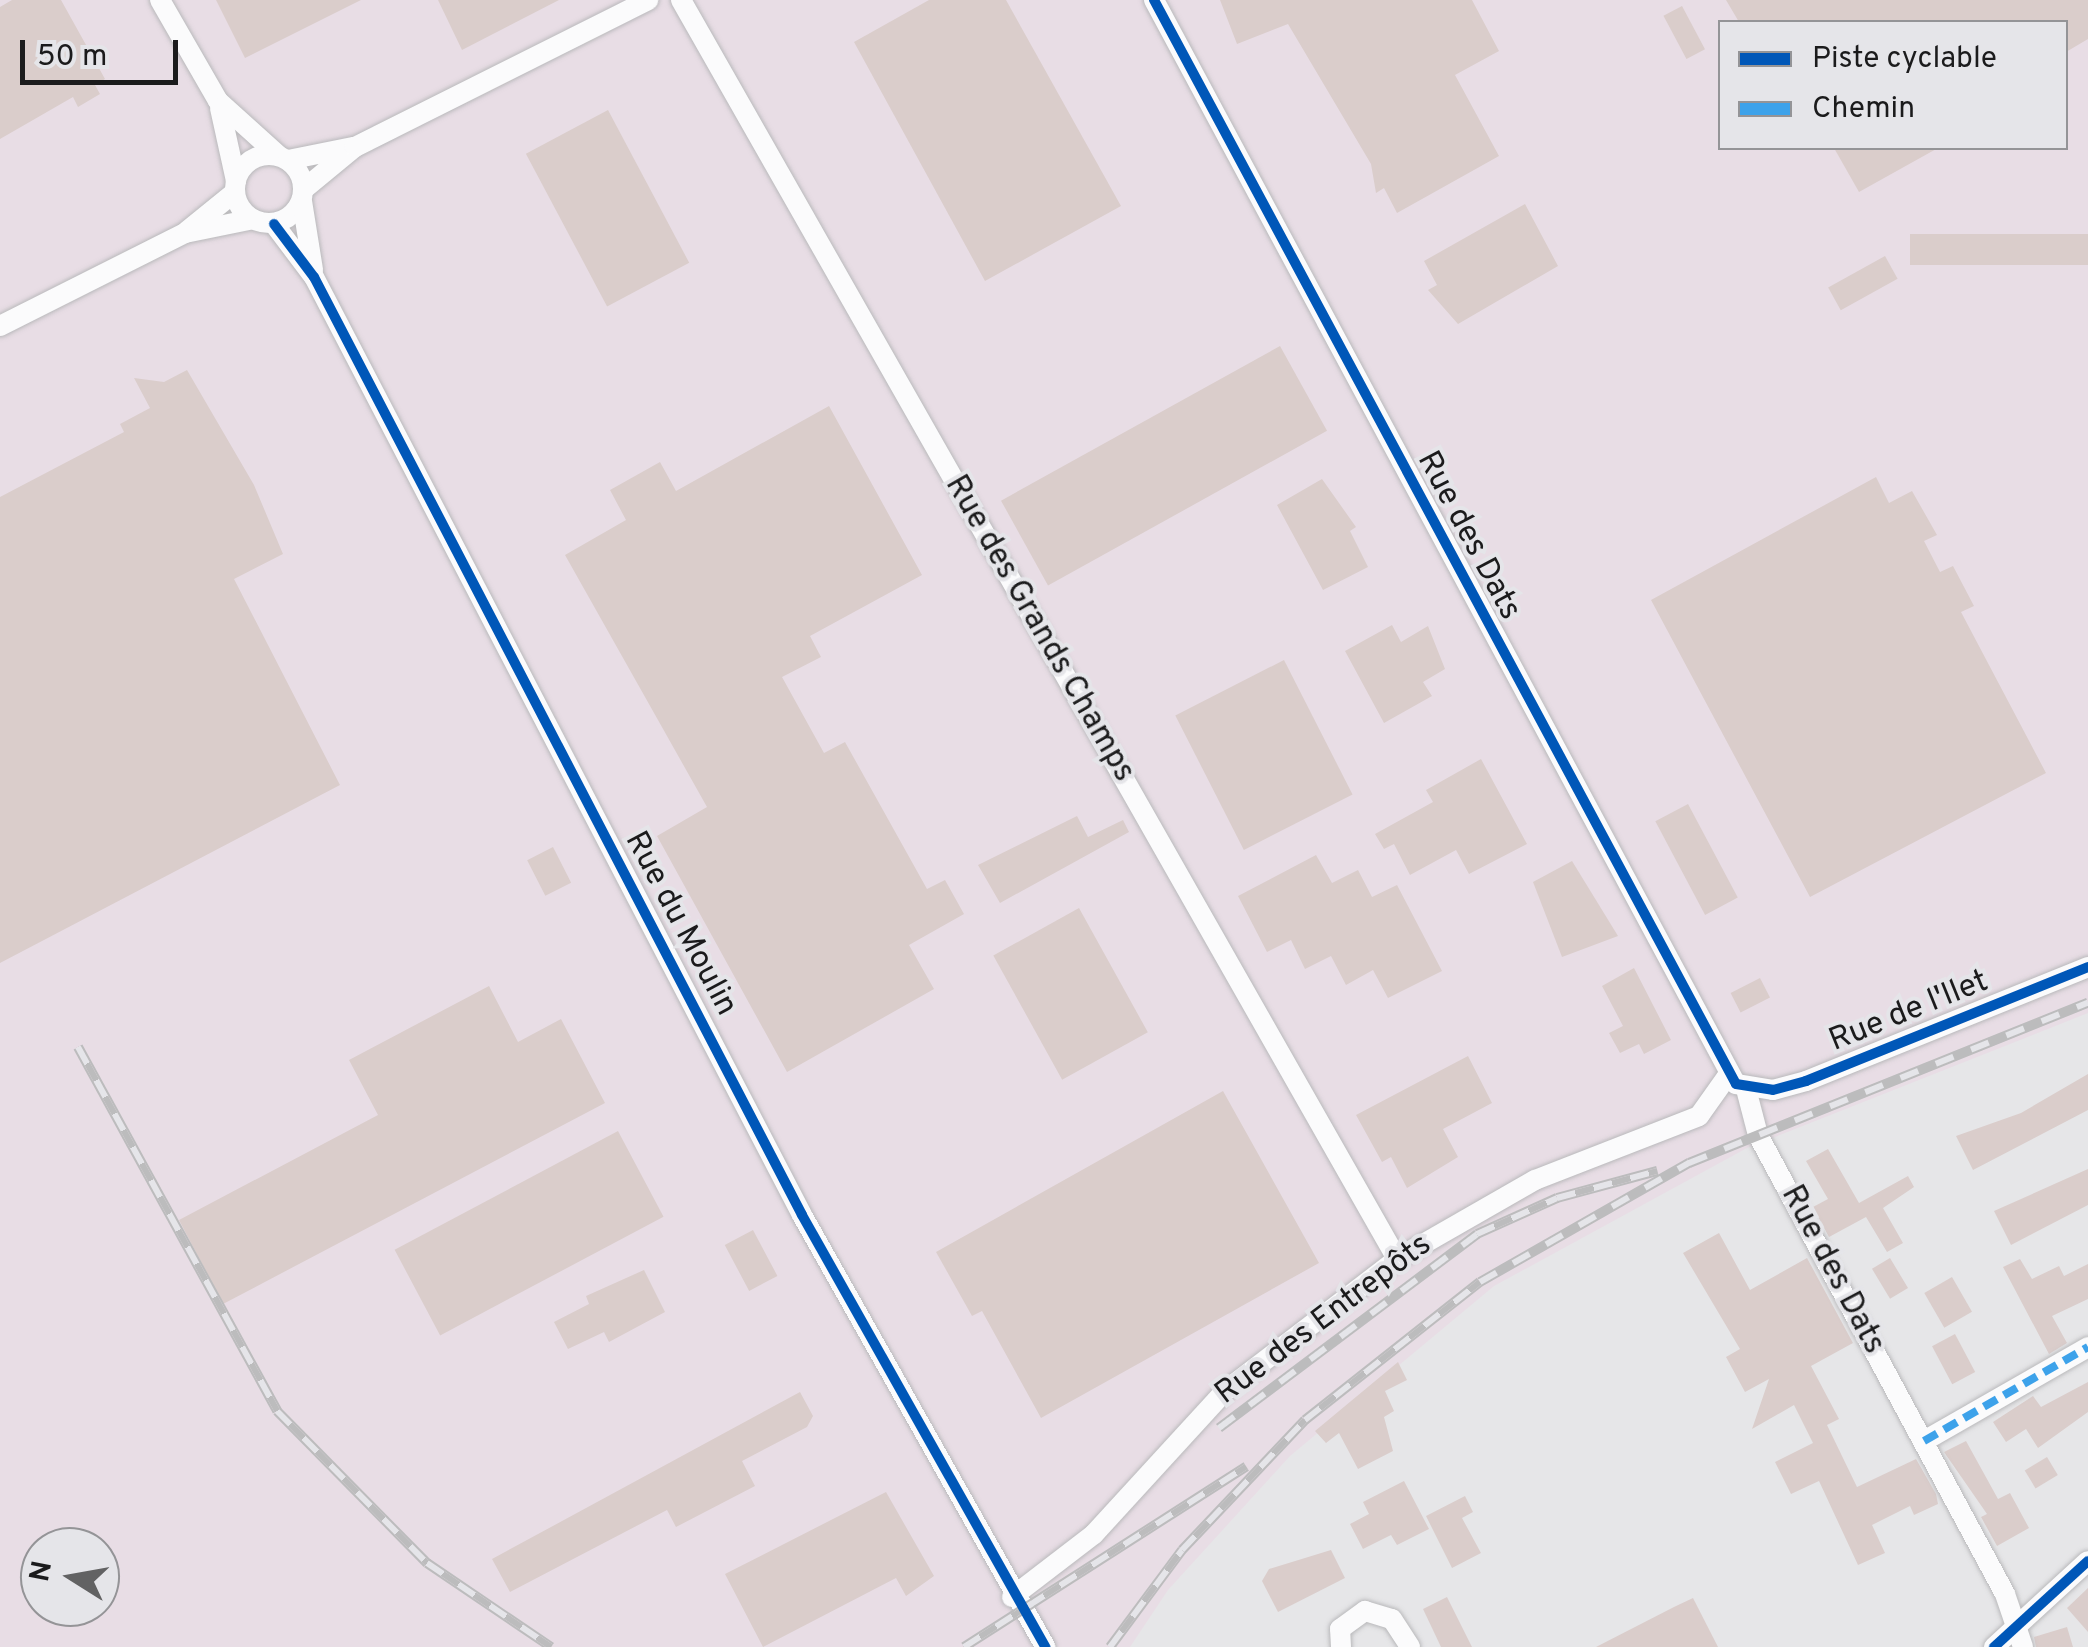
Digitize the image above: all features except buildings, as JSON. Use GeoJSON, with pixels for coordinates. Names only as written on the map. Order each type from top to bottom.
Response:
{"type":"FeatureCollection","features":[{"type":"Feature","properties":{"kind":"street"},"geometry":{"type":"LineString","coordinates":[[160,0],[218,101],[236,186],[252,219]]}},
{"type":"Feature","properties":{"kind":"street"},"geometry":{"type":"LineString","coordinates":[[185,232],[252,219],[274,224],[355,147],[648,0]]}},
{"type":"Feature","properties":{"kind":"street","name":"Rue des Grands Champs"},"geometry":{"type":"LineString","coordinates":[[682,0],[1397,1259]]}},
{"type":"Feature","properties":{"kind":"street","name":"Rue des Dats"},"geometry":{"type":"LineString","coordinates":[[1154,0],[1728,1075],[1746,1088],[1758,1134],[1924,1441],[2023,1647]]}},
{"type":"Feature","properties":{"kind":"street"},"geometry":{"type":"LineString","coordinates":[[218,101],[283,158],[303,195]]}},
{"type":"Feature","properties":{"kind":"street"},"geometry":{"type":"LineString","coordinates":[[0,326],[185,232],[236,186],[256,157],[283,158],[355,147]]}},
{"type":"Feature","properties":{"kind":"street","name":"Rue du Moulin"},"geometry":{"type":"LineString","coordinates":[[303,195],[314,277]]}},
{"type":"Feature","properties":{"kind":"street","name":"Rue du Moulin"},"geometry":{"type":"LineString","coordinates":[[274,224],[314,277],[802,1215],[1012,1597],[1045,1647]]}},
{"type":"Feature","properties":{"kind":"street","name":"Rue de l'Ilet"},"geometry":{"type":"LineString","coordinates":[[1746,1088],[1806,1081],[2088,967]]}},
{"type":"Feature","properties":{"kind":"street","name":"Rue des Entrepôts"},"geometry":{"type":"LineString","coordinates":[[1012,1597],[1094,1534],[1212,1403],[1397,1259],[1535,1180],[1699,1116],[1728,1075]]}},
{"type":"Feature","properties":{"kind":"street"},"geometry":{"type":"LineString","coordinates":[[1924,1441],[2088,1347]]}},
{"type":"Feature","properties":{"kind":"street"},"geometry":{"type":"LineString","coordinates":[[1994,1647],[2088,1561]]}},
{"type":"Feature","properties":{"kind":"street"},"geometry":{"type":"LineString","coordinates":[[1341,1647],[1340,1628],[1365,1611],[1392,1619],[1410,1647]]}},
{"type":"Feature","properties":{"kind":"shaded area"},"geometry":{"type":"Polygon","coordinates":[[[0,0],[2088,0],[2088,1013],[1747,1148],[1494,1286],[1290,1456],[1168,1590],[1130,1647],[0,1647],[0,0]]]}},
{"type":"Feature","properties":{"kind":"railway"},"geometry":{"type":"LineString","coordinates":[[1110,1647],[1182,1550],[1305,1420],[1480,1282],[1689,1163],[2088,1003]]}},
{"type":"Feature","properties":{"kind":"railway"},"geometry":{"type":"LineString","coordinates":[[78,1047],[277,1411],[427,1563],[551,1647]]}},
{"type":"Feature","properties":{"kind":"railway"},"geometry":{"type":"LineString","coordinates":[[1219,1428],[1477,1234],[1557,1198],[1657,1171]]}},
{"type":"Feature","properties":{"kind":"railway"},"geometry":{"type":"LineString","coordinates":[[964,1647],[1246,1467]]}},
{"type":"Feature","properties":{"kind":"marked path"},"geometry":{"type":"LineString","coordinates":[[1924,1441],[2088,1347]]}},
{"type":"Feature","properties":{"kind":"cycle path"},"geometry":{"type":"LineString","coordinates":[[1154,0],[1736,1084],[1773,1090],[1806,1081],[2088,967]]}},
{"type":"Feature","properties":{"kind":"cycle path"},"geometry":{"type":"LineString","coordinates":[[274,224],[314,277],[802,1215],[1045,1647]]}},
{"type":"Feature","properties":{"kind":"cycle path"},"geometry":{"type":"LineString","coordinates":[[1994,1647],[2088,1561]]}}]}
